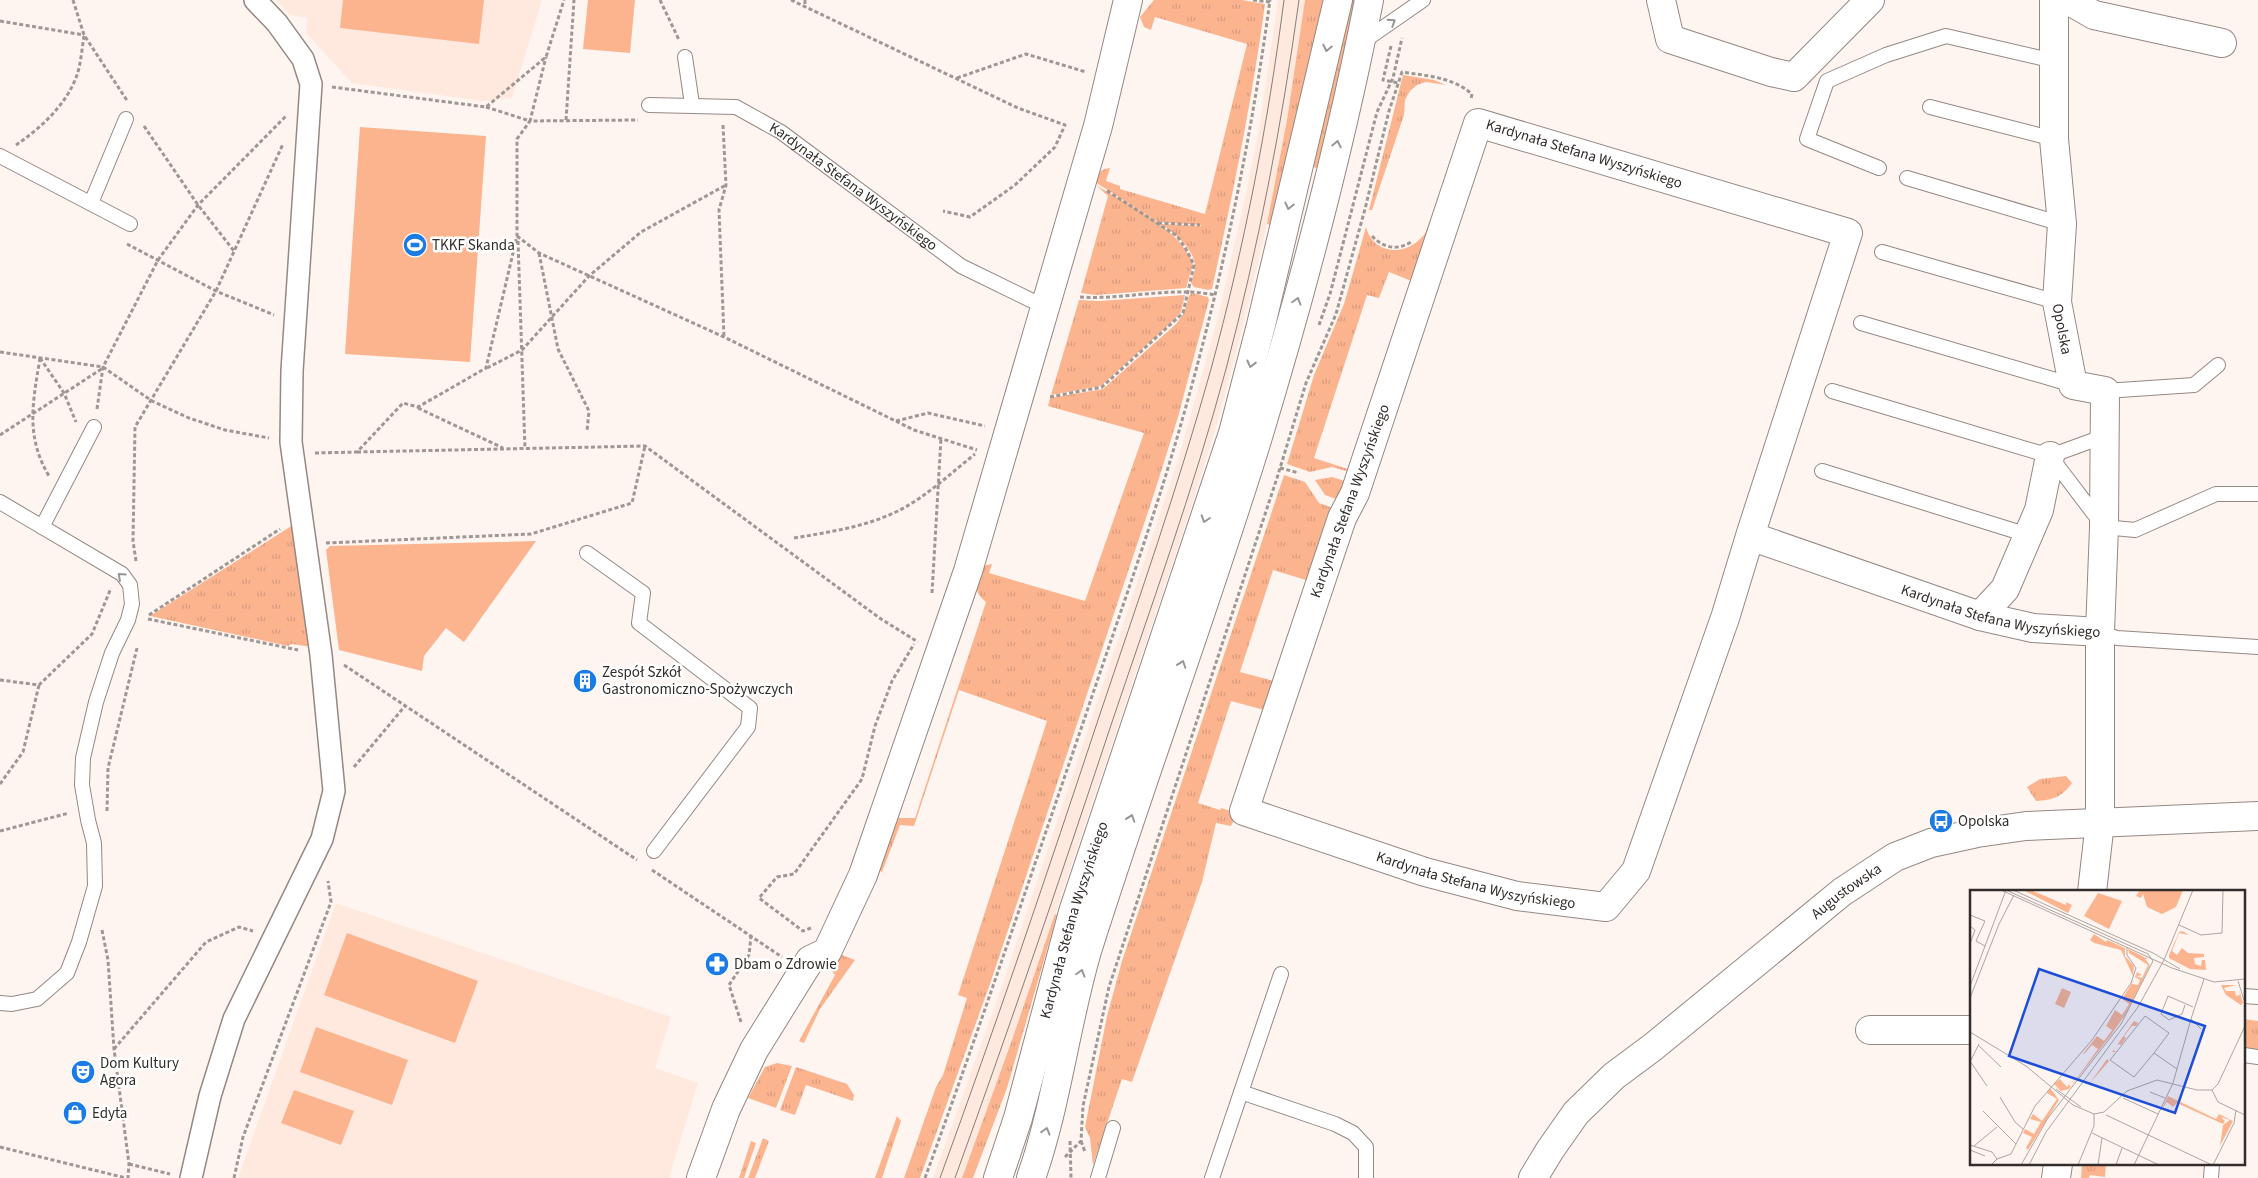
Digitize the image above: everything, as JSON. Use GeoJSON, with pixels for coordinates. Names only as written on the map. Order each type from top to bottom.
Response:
{"type":"FeatureCollection","features":[{"type":"Feature","properties":{"kind":"street"},"geometry":{"type":"LineString","coordinates":[[183,1177],[234,1019],[322,839],[334,791],[321,652],[292,447],[292,371],[311,84],[303,59],[277,23],[256,0]]}},
{"type":"Feature","properties":{"kind":"street"},"geometry":{"type":"LineString","coordinates":[[701,1178],[726,1108],[754,1050],[810,960],[827,952],[863,875],[968,571],[1098,126],[1128,0]]}},
{"type":"Feature","properties":{"kind":"street","name":"Kardynała Stefana Wyszyńskiego"},"geometry":{"type":"LineString","coordinates":[[998,1178],[1018,1118],[1073,912],[1233,433],[1261,325],[1338,0]]}},
{"type":"Feature","properties":{"kind":"street","name":"Kardynała Stefana Wyszyńskiego"},"geometry":{"type":"LineString","coordinates":[[1031,1178],[1048,1125],[1078,980],[1274,382],[1306,268],[1370,0]]}},
{"type":"Feature","properties":{"kind":"street"},"geometry":{"type":"LineString","coordinates":[[1660,0],[1670,39],[1771,72],[1794,77],[1870,0]]}},
{"type":"Feature","properties":{"kind":"street","name":"Opolska"},"geometry":{"type":"LineString","coordinates":[[2054,0],[2054,140],[2062,224],[2057,302],[2073,385]]}},
{"type":"Feature","properties":{"kind":"street"},"geometry":{"type":"LineString","coordinates":[[2068,0],[2094,16],[2222,43]]}},
{"type":"Feature","properties":{"kind":"street","name":"Kardynała Stefana Wyszyńskiego"},"geometry":{"type":"LineString","coordinates":[[1478,123],[1848,232],[1750,536],[1724,618],[1636,871],[1606,907],[1517,896],[1424,872],[1244,812],[1342,518],[1355,493],[1478,123]]}},
{"type":"Feature","properties":{"kind":"street"},"geometry":{"type":"LineString","coordinates":[[2073,385],[2105,390],[2104,527],[2100,632]]}},
{"type":"Feature","properties":{"kind":"street"},"geometry":{"type":"LineString","coordinates":[[1980,616],[2005,589],[2039,510],[2050,456]]}},
{"type":"Feature","properties":{"kind":"street","name":"Kardynała Stefana Wyszyńskiego"},"geometry":{"type":"LineString","coordinates":[[1750,536],[1980,616],[2033,628],[2100,632],[2100,822]]}},
{"type":"Feature","properties":{"kind":"street","name":"Augustowska"},"geometry":{"type":"LineString","coordinates":[[1533,1178],[1576,1113],[1614,1076],[1653,1047],[1842,892],[1895,857],[1931,843],[1977,833],[2026,826],[2258,816]]}},
{"type":"Feature","properties":{"kind":"street"},"geometry":{"type":"LineString","coordinates":[[2092,890],[2100,822]]}},
{"type":"Feature","properties":{"kind":"street"},"geometry":{"type":"LineString","coordinates":[[1870,1030],[1970,1030]]}},
{"type":"Feature","properties":{"kind":"lane"},"geometry":{"type":"LineString","coordinates":[[1361,43],[1424,0]]}},
{"type":"Feature","properties":{"kind":"lane"},"geometry":{"type":"LineString","coordinates":[[1879,168],[1807,139],[1827,81],[1886,55],[1946,36],[2054,61]]}},
{"type":"Feature","properties":{"kind":"lane"},"geometry":{"type":"LineString","coordinates":[[685,57],[692,104]]}},
{"type":"Feature","properties":{"kind":"lane","name":"Kardynała Stefana Wyszyńskiego"},"geometry":{"type":"LineString","coordinates":[[649,105],[692,104],[736,107],[781,132],[960,266],[1046,308]]}},
{"type":"Feature","properties":{"kind":"lane"},"geometry":{"type":"LineString","coordinates":[[1930,108],[2054,140]]}},
{"type":"Feature","properties":{"kind":"lane"},"geometry":{"type":"LineString","coordinates":[[91,203],[130,114]]}},
{"type":"Feature","properties":{"kind":"lane"},"geometry":{"type":"LineString","coordinates":[[0,156],[130,224]]}},
{"type":"Feature","properties":{"kind":"lane"},"geometry":{"type":"LineString","coordinates":[[1907,178],[2062,224]]}},
{"type":"Feature","properties":{"kind":"lane"},"geometry":{"type":"LineString","coordinates":[[1882,252],[2057,302]]}},
{"type":"Feature","properties":{"kind":"lane"},"geometry":{"type":"LineString","coordinates":[[1860,323],[2073,385]]}},
{"type":"Feature","properties":{"kind":"lane"},"geometry":{"type":"LineString","coordinates":[[2105,390],[2194,385],[2218,365]]}},
{"type":"Feature","properties":{"kind":"lane"},"geometry":{"type":"LineString","coordinates":[[1832,391],[2050,456],[2104,527],[2135,530],[2216,494],[2258,494]]}},
{"type":"Feature","properties":{"kind":"lane"},"geometry":{"type":"LineString","coordinates":[[42,527],[94,427]]}},
{"type":"Feature","properties":{"kind":"lane"},"geometry":{"type":"LineString","coordinates":[[2050,456],[2105,436]]}},
{"type":"Feature","properties":{"kind":"lane"},"geometry":{"type":"LineString","coordinates":[[1822,471],[2028,535]]}},
{"type":"Feature","properties":{"kind":"lane"},"geometry":{"type":"LineString","coordinates":[[0,502],[122,574],[130,585],[132,604],[128,620],[112,653],[101,686],[83,758],[82,785],[94,843],[95,886],[79,942],[67,973],[55,986],[37,999],[12,1004],[0,1003]]}},
{"type":"Feature","properties":{"kind":"lane"},"geometry":{"type":"LineString","coordinates":[[588,553],[643,593],[639,623],[750,708],[748,727],[654,852]]}},
{"type":"Feature","properties":{"kind":"lane"},"geometry":{"type":"LineString","coordinates":[[2100,632],[2117,638],[2258,647]]}},
{"type":"Feature","properties":{"kind":"lane"},"geometry":{"type":"LineString","coordinates":[[1212,1178],[1281,974]]}},
{"type":"Feature","properties":{"kind":"lane"},"geometry":{"type":"LineString","coordinates":[[1241,1092],[1335,1124],[1353,1133],[1366,1146],[1366,1178]]}},
{"type":"Feature","properties":{"kind":"lane"},"geometry":{"type":"LineString","coordinates":[[1098,1178],[1113,1128]]}},
{"type":"Feature","properties":{"kind":"path"},"geometry":{"type":"LineString","coordinates":[[73,0],[84,35],[130,114]]}},
{"type":"Feature","properties":{"kind":"path"},"geometry":{"type":"LineString","coordinates":[[525,449],[517,236],[517,139],[530,121],[546,57],[564,0]]}},
{"type":"Feature","properties":{"kind":"path"},"geometry":{"type":"LineString","coordinates":[[566,120],[574,0]]}},
{"type":"Feature","properties":{"kind":"path"},"geometry":{"type":"LineString","coordinates":[[660,0],[681,44],[685,57]]}},
{"type":"Feature","properties":{"kind":"path"},"geometry":{"type":"LineString","coordinates":[[790,0],[1018,108],[1065,125],[1055,147],[1014,185],[970,217],[943,211]]}},
{"type":"Feature","properties":{"kind":"path"},"geometry":{"type":"LineString","coordinates":[[805,0],[805,7]]}},
{"type":"Feature","properties":{"kind":"path"},"geometry":{"type":"LineString","coordinates":[[925,1178],[982,1020],[1151,521],[1183,419],[1215,295],[1245,159],[1270,1],[1253,0]]}},
{"type":"Feature","properties":{"kind":"path"},"geometry":{"type":"LineString","coordinates":[[1396,20],[1383,80],[1399,84]]}},
{"type":"Feature","properties":{"kind":"path"},"geometry":{"type":"LineString","coordinates":[[0,21],[84,35]]}},
{"type":"Feature","properties":{"kind":"path"},"geometry":{"type":"LineString","coordinates":[[17,144],[33,134],[61,104],[77,75],[84,35]]}},
{"type":"Feature","properties":{"kind":"path"},"geometry":{"type":"LineString","coordinates":[[956,79],[1026,54],[1094,75]]}},
{"type":"Feature","properties":{"kind":"path"},"geometry":{"type":"LineString","coordinates":[[486,107],[546,57]]}},
{"type":"Feature","properties":{"kind":"path"},"geometry":{"type":"LineString","coordinates":[[1085,1149],[1082,1141],[1082,1112],[1109,987],[1310,372],[1336,314],[1365,210],[1389,111],[1402,72],[1460,84],[1472,94],[1469,104]]}},
{"type":"Feature","properties":{"kind":"path"},"geometry":{"type":"LineString","coordinates":[[311,84],[486,107],[530,121],[644,120]]}},
{"type":"Feature","properties":{"kind":"path"},"geometry":{"type":"LineString","coordinates":[[94,427],[103,367],[158,260],[198,205],[287,115],[300,108],[310,108]]}},
{"type":"Feature","properties":{"kind":"path"},"geometry":{"type":"LineString","coordinates":[[723,119],[726,185],[719,210],[724,338]]}},
{"type":"Feature","properties":{"kind":"path"},"geometry":{"type":"LineString","coordinates":[[144,124],[198,205],[234,251]]}},
{"type":"Feature","properties":{"kind":"path"},"geometry":{"type":"LineString","coordinates":[[138,570],[134,541],[135,428],[216,291],[287,135]]}},
{"type":"Feature","properties":{"kind":"path"},"geometry":{"type":"LineString","coordinates":[[418,407],[486,368],[522,350],[588,276],[641,232],[726,185]]}},
{"type":"Feature","properties":{"kind":"path"},"geometry":{"type":"LineString","coordinates":[[1050,397],[1102,387],[1183,313],[1194,265],[1177,236],[1104,189]]}},
{"type":"Feature","properties":{"kind":"path"},"geometry":{"type":"LineString","coordinates":[[1158,223],[1200,225]]}},
{"type":"Feature","properties":{"kind":"path"},"geometry":{"type":"LineString","coordinates":[[517,236],[538,253],[724,338],[914,430],[976,448],[981,456]]}},
{"type":"Feature","properties":{"kind":"path"},"geometry":{"type":"LineString","coordinates":[[486,368],[517,236]]}},
{"type":"Feature","properties":{"kind":"path"},"geometry":{"type":"LineString","coordinates":[[1372,236],[1389,248],[1404,246],[1416,238]]}},
{"type":"Feature","properties":{"kind":"path"},"geometry":{"type":"LineString","coordinates":[[538,253],[558,349],[589,411],[587,431]]}},
{"type":"Feature","properties":{"kind":"path"},"geometry":{"type":"LineString","coordinates":[[216,291],[295,324]]}},
{"type":"Feature","properties":{"kind":"path"},"geometry":{"type":"LineString","coordinates":[[1080,297],[1098,298],[1197,291],[1215,295]]}},
{"type":"Feature","properties":{"kind":"path"},"geometry":{"type":"LineString","coordinates":[[0,352],[103,367],[152,402],[189,418],[225,430],[292,447],[357,452],[645,446],[881,619],[924,645]]}},
{"type":"Feature","properties":{"kind":"path"},"geometry":{"type":"LineString","coordinates":[[40,358],[64,393],[85,444]]}},
{"type":"Feature","properties":{"kind":"path"},"geometry":{"type":"LineString","coordinates":[[40,358],[31,415],[39,460],[59,493]]}},
{"type":"Feature","properties":{"kind":"path"},"geometry":{"type":"LineString","coordinates":[[0,435],[103,367]]}},
{"type":"Feature","properties":{"kind":"path"},"geometry":{"type":"LineString","coordinates":[[357,452],[403,403],[418,407],[504,449]]}},
{"type":"Feature","properties":{"kind":"path"},"geometry":{"type":"LineString","coordinates":[[896,421],[928,413],[983,427],[990,424]]}},
{"type":"Feature","properties":{"kind":"path"},"geometry":{"type":"LineString","coordinates":[[934,603],[932,593],[941,438]]}},
{"type":"Feature","properties":{"kind":"path"},"geometry":{"type":"LineString","coordinates":[[306,544],[531,534],[632,503],[645,446]]}},
{"type":"Feature","properties":{"kind":"path"},"geometry":{"type":"LineString","coordinates":[[794,538],[852,528],[899,511],[938,484],[978,452]]}},
{"type":"Feature","properties":{"kind":"path"},"geometry":{"type":"LineString","coordinates":[[1280,468],[1299,473]]}},
{"type":"Feature","properties":{"kind":"path"},"geometry":{"type":"LineString","coordinates":[[302,515],[145,618],[321,652],[782,956],[784,963]]}},
{"type":"Feature","properties":{"kind":"path"},"geometry":{"type":"LineString","coordinates":[[0,784],[23,752],[39,686],[92,634],[111,586]]}},
{"type":"Feature","properties":{"kind":"path"},"geometry":{"type":"LineString","coordinates":[[759,898],[777,877],[794,874],[862,780],[875,726],[892,681],[916,640]]}},
{"type":"Feature","properties":{"kind":"path"},"geometry":{"type":"LineString","coordinates":[[107,819],[108,768],[138,646]]}},
{"type":"Feature","properties":{"kind":"path"},"geometry":{"type":"LineString","coordinates":[[0,680],[39,686]]}},
{"type":"Feature","properties":{"kind":"path"},"geometry":{"type":"LineString","coordinates":[[334,791],[405,706]]}},
{"type":"Feature","properties":{"kind":"path"},"geometry":{"type":"LineString","coordinates":[[0,830],[56,816]]}},
{"type":"Feature","properties":{"kind":"path"},"geometry":{"type":"LineString","coordinates":[[234,1178],[243,1138],[331,902],[322,839]]}},
{"type":"Feature","properties":{"kind":"path"},"geometry":{"type":"LineString","coordinates":[[0,1147],[127,1178],[129,1164],[114,1049],[108,960],[101,924]]}},
{"type":"Feature","properties":{"kind":"path"},"geometry":{"type":"LineString","coordinates":[[114,1049],[206,942],[239,927]]}},
{"type":"Feature","properties":{"kind":"path"},"geometry":{"type":"LineString","coordinates":[[744,1032],[729,985],[749,955],[751,936]]}},
{"type":"Feature","properties":{"kind":"path"},"geometry":{"type":"LineString","coordinates":[[1060,1161],[1082,1141]]}},
{"type":"Feature","properties":{"kind":"path"},"geometry":{"type":"LineString","coordinates":[[129,1164],[183,1177]]}},
{"type":"Feature","properties":{"kind":"shaded area"},"geometry":{"type":"Polygon","coordinates":[[[276,0],[542,0],[512,98],[482,101],[352,83],[306,33],[307,18],[290,15],[276,0]]]}},
{"type":"Feature","properties":{"kind":"shaded area"},"geometry":{"type":"Polygon","coordinates":[[[1278,0],[1305,0],[1287,120],[1267,224],[1244,322],[1216,427],[1192,505],[1027,998],[962,1178],[933,1178],[1001,989],[1179,457],[1218,317],[1245,198],[1260,123],[1278,0]]]}},
{"type":"Feature","properties":{"kind":"shaded area"},"geometry":{"type":"Polygon","coordinates":[[[336,903],[671,1017],[655,1068],[698,1083],[669,1178],[238,1178],[336,903]]]}},
{"type":"Feature","properties":{"kind":"green space"},"geometry":{"type":"Polygon","coordinates":[[[343,0],[484,0],[479,44],[340,28],[343,0]]]}},
{"type":"Feature","properties":{"kind":"green space"},"geometry":{"type":"Polygon","coordinates":[[[588,0],[635,0],[630,53],[583,49],[588,0]]]}},
{"type":"Feature","properties":{"kind":"green space"},"geometry":{"type":"Polygon","coordinates":[[[1154,0],[1242,0],[1265,4],[1235,182],[1212,289],[1208,290],[1194,287],[1191,283],[1195,271],[1192,254],[1177,237],[1161,224],[1201,225],[1158,222],[1095,182],[1100,172],[1110,168],[1106,181],[1120,186],[1120,189],[1205,214],[1247,44],[1155,17],[1151,30],[1144,27],[1140,17],[1154,0]]]}},
{"type":"Feature","properties":{"kind":"green space"},"geometry":{"type":"Polygon","coordinates":[[[1305,0],[1323,0],[1271,225],[1267,224],[1287,120],[1305,0]]]}},
{"type":"Feature","properties":{"kind":"green space"},"geometry":{"type":"Polygon","coordinates":[[[1352,0],[1357,0],[1317,168],[1313,167],[1352,0]]]}},
{"type":"Feature","properties":{"kind":"green space"},"geometry":{"type":"Polygon","coordinates":[[[1403,75],[1434,80],[1446,85],[1426,82],[1417,85],[1410,91],[1405,100],[1404,115],[1372,210],[1369,210],[1403,75]]]}},
{"type":"Feature","properties":{"kind":"green space","name":"TKKF Skanda"},"geometry":{"type":"Polygon","coordinates":[[[360,127],[486,136],[470,362],[345,354],[360,127]]]}},
{"type":"Feature","properties":{"kind":"green space"},"geometry":{"type":"Polygon","coordinates":[[[1096,185],[1152,218],[1177,239],[1193,264],[1186,288],[1096,295],[1081,293],[1108,196],[1096,185]]]}},
{"type":"Feature","properties":{"kind":"green space"},"geometry":{"type":"Polygon","coordinates":[[[1429,223],[1434,225],[1414,282],[1389,272],[1379,298],[1367,295],[1314,458],[1351,470],[1350,472],[1332,467],[1310,472],[1287,464],[1314,375],[1344,304],[1366,227],[1375,243],[1390,250],[1398,250],[1407,248],[1415,243],[1424,234],[1429,223]]]}},
{"type":"Feature","properties":{"kind":"green space"},"geometry":{"type":"Polygon","coordinates":[[[1192,293],[1208,297],[1209,300],[1178,417],[1154,494],[990,984],[920,1178],[904,1178],[936,1087],[943,1075],[967,998],[958,995],[1047,721],[959,690],[914,826],[900,825],[882,872],[887,876],[879,870],[897,818],[915,818],[986,602],[978,594],[976,586],[982,566],[992,564],[989,573],[1085,601],[1144,433],[1048,406],[1050,398],[1103,389],[1176,324],[1184,313],[1189,296],[1192,293]]]}},
{"type":"Feature","properties":{"kind":"green space"},"geometry":{"type":"Polygon","coordinates":[[[1185,295],[1181,312],[1173,321],[1101,386],[1051,395],[1079,300],[1099,301],[1185,295]]]}},
{"type":"Feature","properties":{"kind":"green space"},"geometry":{"type":"Polygon","coordinates":[[[1284,475],[1305,482],[1319,503],[1333,508],[1309,581],[1273,570],[1240,672],[1278,682],[1268,711],[1231,701],[1198,803],[1220,810],[1221,808],[1231,811],[1235,818],[1231,826],[1216,823],[1202,882],[1132,1082],[1122,1079],[1093,1165],[1090,1138],[1085,1127],[1107,1016],[1122,961],[1284,475]]]}},
{"type":"Feature","properties":{"kind":"green space"},"geometry":{"type":"Polygon","coordinates":[[[1332,477],[1345,481],[1336,499],[1325,495],[1315,480],[1332,477]]]}},
{"type":"Feature","properties":{"kind":"green space"},"geometry":{"type":"Polygon","coordinates":[[[296,523],[312,647],[291,644],[288,646],[150,616],[296,523]]]}},
{"type":"Feature","properties":{"kind":"green space"},"geometry":{"type":"Polygon","coordinates":[[[536,541],[464,642],[446,628],[424,656],[422,671],[339,650],[326,550],[330,546],[536,541]]]}},
{"type":"Feature","properties":{"kind":"green space"},"geometry":{"type":"Polygon","coordinates":[[[2066,776],[2072,783],[2065,792],[2052,799],[2036,801],[2027,787],[2040,779],[2066,776]]]}},
{"type":"Feature","properties":{"kind":"green space"},"geometry":{"type":"Polygon","coordinates":[[[1055,914],[1057,915],[1007,1088],[973,1178],[962,1178],[1012,1040],[1055,914]]]}},
{"type":"Feature","properties":{"kind":"green space"},"geometry":{"type":"Polygon","coordinates":[[[347,933],[478,981],[455,1043],[324,995],[347,933]]]}},
{"type":"Feature","properties":{"kind":"green space"},"geometry":{"type":"Polygon","coordinates":[[[848,933],[851,934],[839,954],[855,960],[820,1009],[804,1043],[799,1041],[835,975],[827,965],[848,933]]]}},
{"type":"Feature","properties":{"kind":"green space"},"geometry":{"type":"Polygon","coordinates":[[[2246,1019],[2258,1021],[2258,1050],[2246,1049],[2246,1019]]]}},
{"type":"Feature","properties":{"kind":"green space"},"geometry":{"type":"Polygon","coordinates":[[[316,1027],[408,1060],[392,1105],[300,1072],[316,1027]]]}},
{"type":"Feature","properties":{"kind":"green space"},"geometry":{"type":"Polygon","coordinates":[[[777,1063],[792,1066],[776,1108],[748,1098],[765,1067],[777,1063]]]}},
{"type":"Feature","properties":{"kind":"green space"},"geometry":{"type":"Polygon","coordinates":[[[796,1067],[847,1084],[854,1095],[853,1101],[806,1085],[795,1115],[780,1110],[796,1067]]]}},
{"type":"Feature","properties":{"kind":"green space"},"geometry":{"type":"Polygon","coordinates":[[[294,1090],[354,1111],[341,1145],[281,1123],[294,1090]]]}},
{"type":"Feature","properties":{"kind":"green space"},"geometry":{"type":"Polygon","coordinates":[[[897,1116],[901,1121],[882,1178],[875,1178],[897,1116]]]}},
{"type":"Feature","properties":{"kind":"green space"},"geometry":{"type":"Polygon","coordinates":[[[763,1138],[769,1141],[755,1178],[748,1178],[763,1138]]]}},
{"type":"Feature","properties":{"kind":"green space"},"geometry":{"type":"Polygon","coordinates":[[[751,1141],[756,1143],[744,1178],[739,1178],[751,1141]]]}},
{"type":"Feature","properties":{"kind":"green space"},"geometry":{"type":"Polygon","coordinates":[[[2082,1166],[2106,1166],[2105,1177],[2090,1175],[2089,1178],[2081,1178],[2082,1166]]]}},
{"type":"Feature","properties":{"kind":"tram line"},"geometry":{"type":"LineString","coordinates":[[940,1178],[1041,890],[1157,544],[1211,369],[1234,278],[1254,186],[1284,0]]}},
{"type":"Feature","properties":{"kind":"tram line"},"geometry":{"type":"LineString","coordinates":[[955,1178],[1053,897],[1200,460],[1238,323],[1259,232],[1285,93],[1299,0]]}},
{"type":"Feature","properties":{"kind":"place","name":"TKKF Skanda"},"geometry":{"type":"Point","coordinates":[415,245]}},
{"type":"Feature","properties":{"kind":"place","name":"Zespół Szkół Gastronomiczno-Spożywczych"},"geometry":{"type":"Point","coordinates":[585,681]}},
{"type":"Feature","properties":{"kind":"place","name":"Opolska"},"geometry":{"type":"Point","coordinates":[1941,821]}},
{"type":"Feature","properties":{"kind":"place","name":"Dbam o Zdrowie"},"geometry":{"type":"Point","coordinates":[717,964]}},
{"type":"Feature","properties":{"kind":"place","name":"Dom Kultury Agora"},"geometry":{"type":"Point","coordinates":[83,1072]}},
{"type":"Feature","properties":{"kind":"place","name":"Edyta"},"geometry":{"type":"Point","coordinates":[75,1113]}}]}
